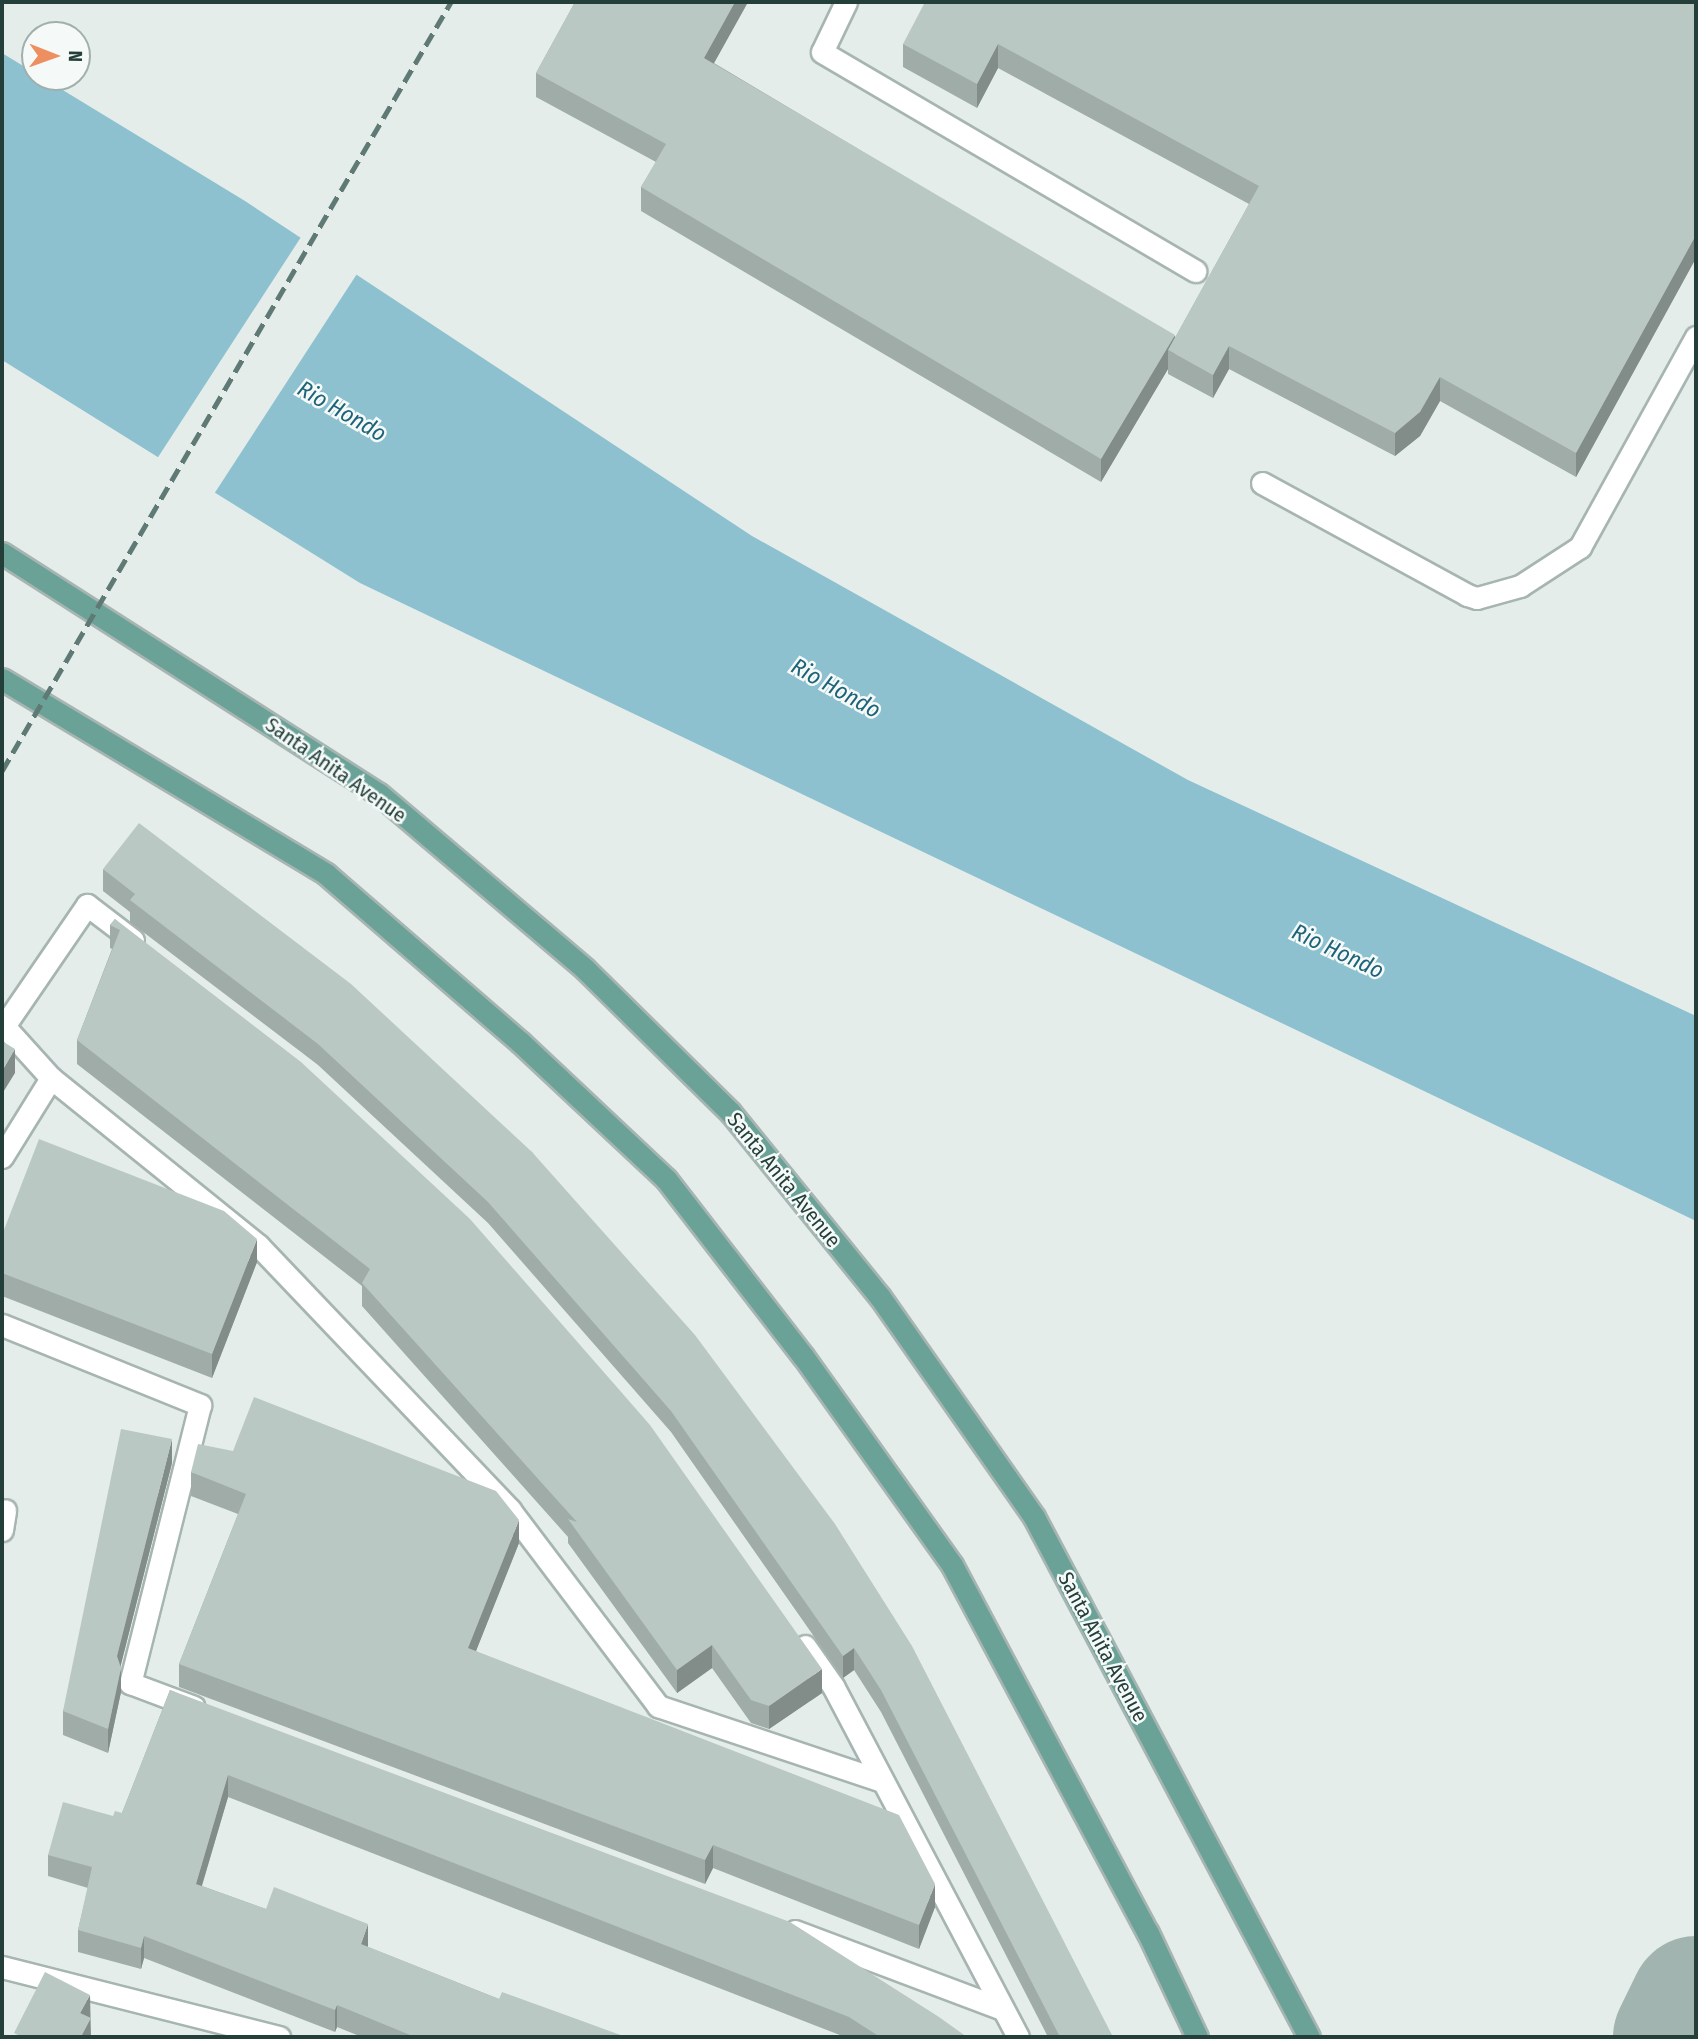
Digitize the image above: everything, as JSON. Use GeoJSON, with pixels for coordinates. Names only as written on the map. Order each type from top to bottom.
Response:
{"type":"FeatureCollection","features":[{"type":"Feature","properties":{"kind":"main road","name":"Santa Anita Avenue"},"geometry":{"type":"LineString","coordinates":[[2,553],[379,794],[585,969],[730,1112],[880,1297],[1034,1517],[1309,2037]]}},
{"type":"Feature","properties":{"kind":"main road"},"geometry":{"type":"LineString","coordinates":[[2,679],[326,874],[520,1042],[666,1179],[803,1356],[952,1564],[1148,1933],[1197,2037]]}},
{"type":"Feature","properties":{"kind":"lane"},"geometry":{"type":"LineString","coordinates":[[846,2],[822,52],[1195,271]]}},
{"type":"Feature","properties":{"kind":"lane"},"geometry":{"type":"LineString","coordinates":[[1262,483],[1467,595],[1477,598],[1520,586],[1580,547],[1696,337]]}},
{"type":"Feature","properties":{"kind":"lane"},"geometry":{"type":"LineString","coordinates":[[154,956],[87,905],[4,1026],[51,1078],[259,1246],[510,1510],[658,1706],[882,1781]]}},
{"type":"Feature","properties":{"kind":"lane"},"geometry":{"type":"LineString","coordinates":[[2,1157],[51,1078]]}},
{"type":"Feature","properties":{"kind":"lane"},"geometry":{"type":"LineString","coordinates":[[2,1325],[200,1405],[130,1683],[221,1717]]}},
{"type":"Feature","properties":{"kind":"lane"},"geometry":{"type":"LineString","coordinates":[[794,1630],[833,1686],[1018,2037]]}},
{"type":"Feature","properties":{"kind":"lane"},"geometry":{"type":"LineString","coordinates":[[768,1922],[1003,2009]]}},
{"type":"Feature","properties":{"kind":"lane"},"geometry":{"type":"LineString","coordinates":[[2,1966],[279,2037]]}},
{"type":"Feature","properties":{"kind":"water","name":"Rio Hondo"},"geometry":{"type":"Polygon","coordinates":[[[2,53],[21,65],[21,91],[64,91],[245,201],[752,536],[1188,780],[1696,1016],[1696,1221],[360,583],[2,360],[2,53]]]}},
{"type":"Feature","properties":{"kind":"pier"},"geometry":{"type":"Polygon","coordinates":[[[303,234],[359,270],[212,498],[155,461],[303,234]]]}},
{"type":"Feature","properties":{"kind":"building"},"geometry":{"type":"Polygon","coordinates":[[[575,2],[735,2],[704,58],[1175,335],[1101,459],[641,187],[666,144],[536,73],[575,2]]]}},
{"type":"Feature","properties":{"kind":"building"},"geometry":{"type":"Polygon","coordinates":[[[925,2],[1695,2],[1696,235],[1576,453],[1440,377],[1420,412],[1395,433],[1229,346],[1213,375],[1168,350],[1259,186],[998,44],[977,84],[903,44],[925,2]]]}},
{"type":"Feature","properties":{"kind":"building"},"geometry":{"type":"Polygon","coordinates":[[[139,823],[351,984],[532,1152],[695,1335],[835,1524],[912,1646],[1113,2037],[1060,2037],[881,1690],[854,1648],[843,1656],[671,1411],[488,1202],[318,1044],[130,900],[135,894],[103,869],[139,823]]]}},
{"type":"Feature","properties":{"kind":"building"},"geometry":{"type":"Polygon","coordinates":[[[115,919],[301,1062],[470,1219],[650,1425],[822,1669],[769,1706],[751,1700],[712,1645],[677,1670],[568,1519],[577,1522],[362,1283],[370,1269],[77,1040],[120,930],[110,925],[115,919]]]}},
{"type":"Feature","properties":{"kind":"building"},"geometry":{"type":"Polygon","coordinates":[[[2,1041],[15,1049],[2,1071],[2,1041]]]}},
{"type":"Feature","properties":{"kind":"building"},"geometry":{"type":"Polygon","coordinates":[[[39,1139],[224,1211],[257,1239],[212,1354],[2,1273],[2,1235],[39,1139]]]}},
{"type":"Feature","properties":{"kind":"building"},"geometry":{"type":"Polygon","coordinates":[[[254,1397],[496,1491],[519,1520],[468,1648],[899,1815],[935,1884],[919,1925],[713,1845],[705,1860],[179,1664],[246,1494],[191,1472],[198,1444],[233,1451],[254,1397]]]}},
{"type":"Feature","properties":{"kind":"building"},"geometry":{"type":"Polygon","coordinates":[[[121,1429],[172,1439],[117,1656],[121,1668],[108,1729],[63,1711],[121,1429]]]}},
{"type":"Feature","properties":{"kind":"building"},"geometry":{"type":"Polygon","coordinates":[[[170,1690],[790,1922],[967,2037],[880,2037],[849,2017],[228,1775],[196,1884],[266,1909],[274,1887],[368,1924],[361,1944],[499,1999],[502,1992],[626,2037],[415,2037],[337,2005],[335,2010],[144,1936],[141,1948],[78,1930],[92,1867],[48,1855],[63,1802],[113,1816],[115,1811],[122,1813],[170,1690]]]}},
{"type":"Feature","properties":{"kind":"building"},"geometry":{"type":"Polygon","coordinates":[[[45,1972],[90,1995],[80,2013],[91,2018],[81,2037],[22,2037],[14,2033],[45,1972]]]}},
{"type":"Feature","properties":{"kind":"taxiway"},"geometry":{"type":"LineString","coordinates":[[1679,2037],[1696,2002]]}},
{"type":"Feature","properties":{"kind":"railway"},"geometry":{"type":"LineString","coordinates":[[2,771],[451,2]]}}]}
